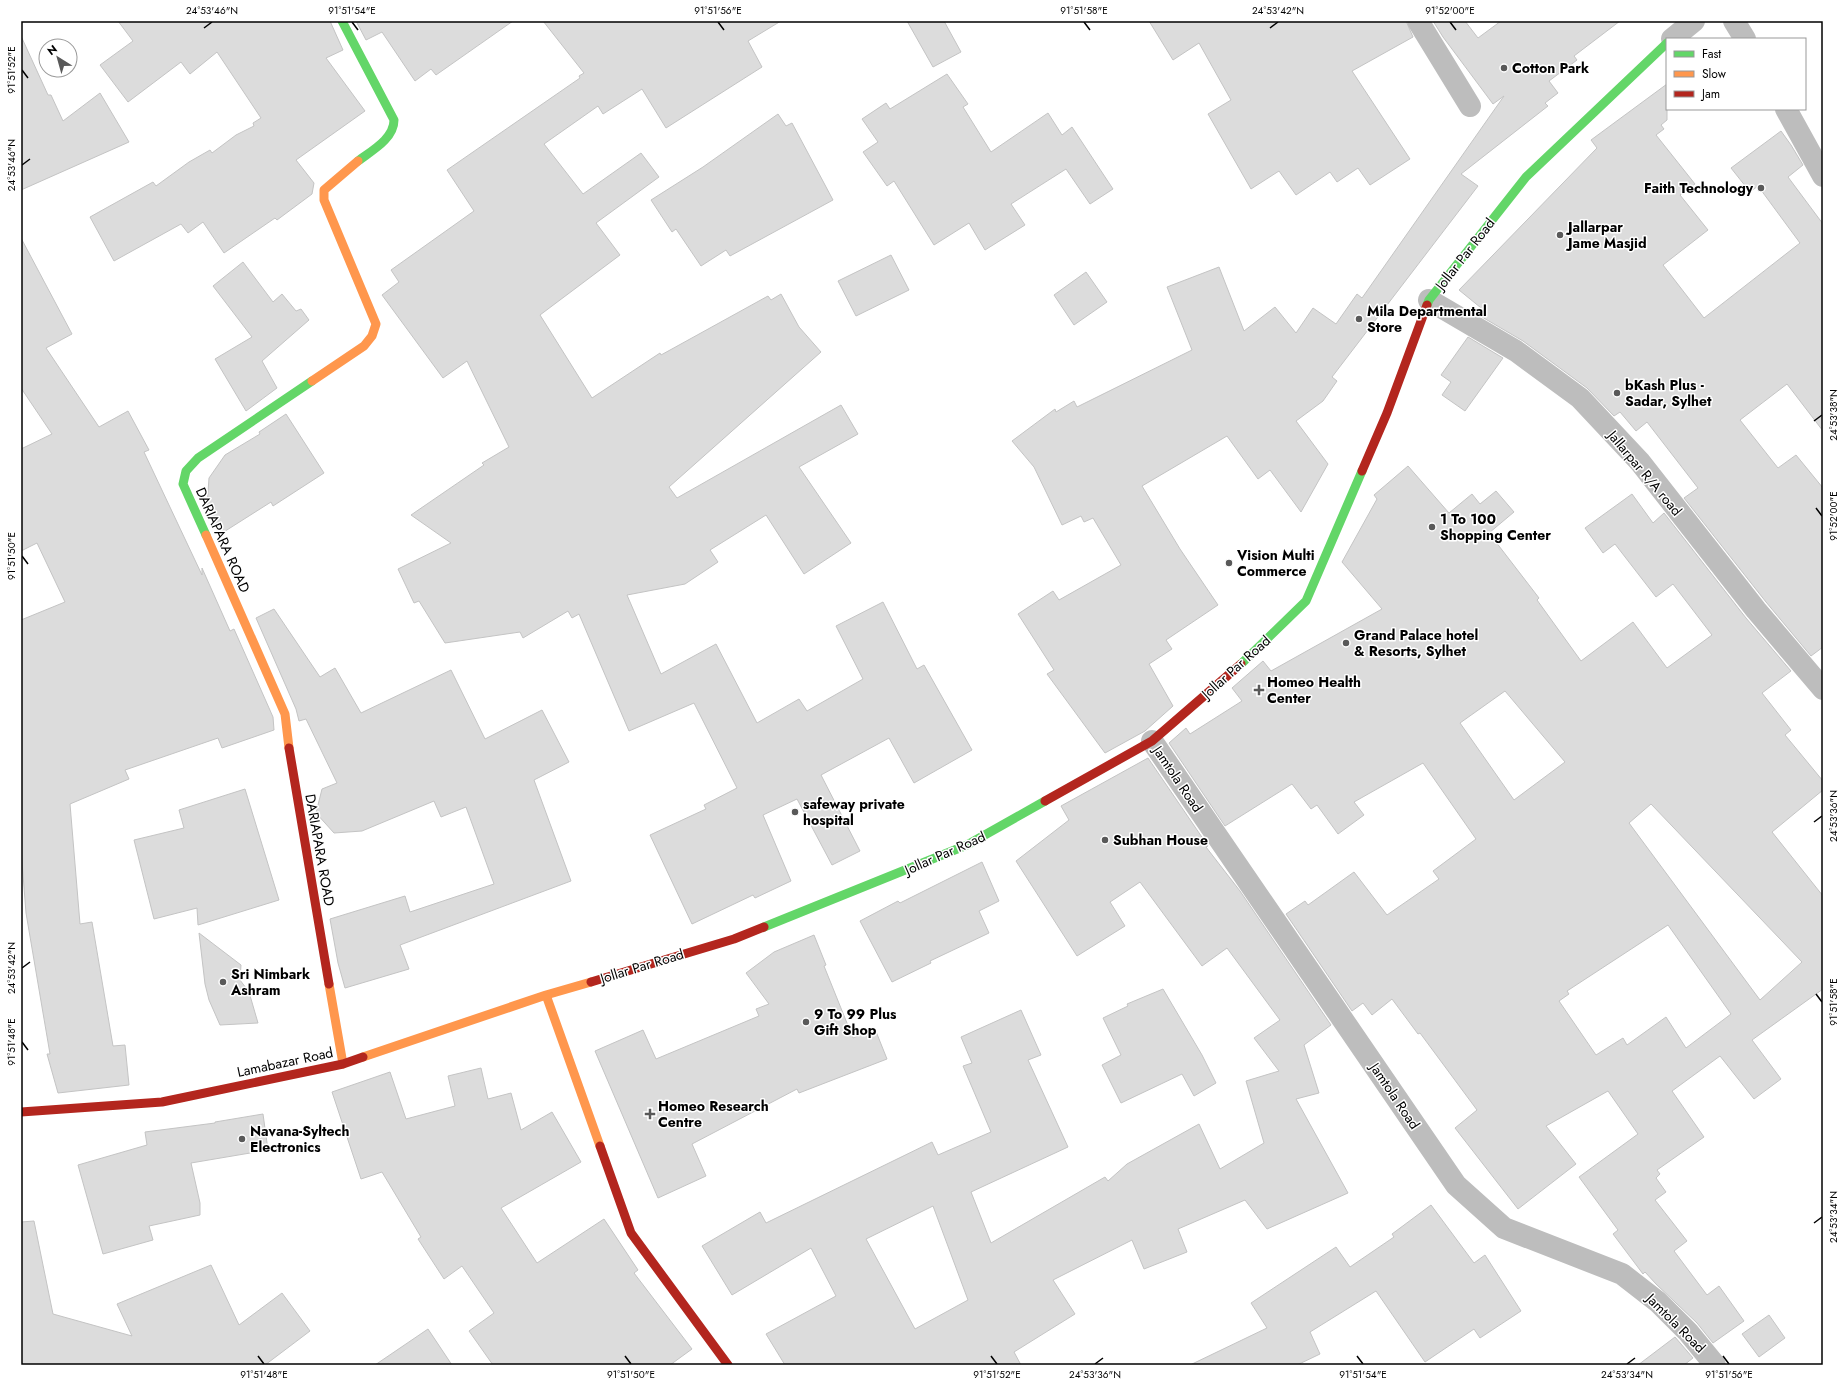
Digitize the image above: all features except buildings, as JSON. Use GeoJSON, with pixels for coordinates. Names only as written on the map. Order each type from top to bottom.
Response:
{"type":"FeatureCollection","features":[{"type":"Feature","properties":{"kind":"street","name":"DARIAPARA ROAD"},"geometry":{"type":"LineString","coordinates":[[342,21],[394,120],[394,127],[387,138],[324,190],[324,200],[376,324],[372,336],[364,346],[198,458],[186,471],[183,484],[285,714],[293,778],[343,1064]]}},
{"type":"Feature","properties":{"kind":"street"},"geometry":{"type":"LineString","coordinates":[[1418,21],[1470,106]]}},
{"type":"Feature","properties":{"kind":"street"},"geometry":{"type":"LineString","coordinates":[[1673,38],[1694,21]]}},
{"type":"Feature","properties":{"kind":"street"},"geometry":{"type":"LineString","coordinates":[[1734,21],[1744,38]]}},
{"type":"Feature","properties":{"kind":"street","name":"Jollar Par Road"},"geometry":{"type":"LineString","coordinates":[[546,995],[734,939],[967,845],[1152,742],[1250,656],[1306,601],[1387,413],[1429,300],[1526,177],[1666,44]]}},
{"type":"Feature","properties":{"kind":"street"},"geometry":{"type":"LineString","coordinates":[[1787,110],[1823,176]]}},
{"type":"Feature","properties":{"kind":"street","name":"Jallarpar R/A road"},"geometry":{"type":"LineString","coordinates":[[1429,300],[1516,351],[1580,398],[1640,462],[1756,610],[1823,688]]}},
{"type":"Feature","properties":{"kind":"street","name":"Jamtola Road"},"geometry":{"type":"LineString","coordinates":[[1152,742],[1456,1185],[1504,1228],[1622,1274],[1658,1302],[1688,1332],[1715,1365]]}},
{"type":"Feature","properties":{"kind":"street","name":"Lamabazar Road"},"geometry":{"type":"LineString","coordinates":[[21,1112],[162,1102],[343,1064],[546,995]]}},
{"type":"Feature","properties":{"kind":"street"},"geometry":{"type":"LineString","coordinates":[[546,995],[631,1233],[728,1365]]}},
{"type":"Feature","properties":{"kind":"traffic: fast"},"geometry":{"type":"LineString","coordinates":[[342,21],[394,120],[393,127],[386,139],[358,161]]}},
{"type":"Feature","properties":{"kind":"traffic: fast"},"geometry":{"type":"LineString","coordinates":[[1427,305],[1429,300],[1526,177],[1666,44]]}},
{"type":"Feature","properties":{"kind":"traffic: fast"},"geometry":{"type":"LineString","coordinates":[[206,535],[183,484],[186,471],[198,458],[312,381]]}},
{"type":"Feature","properties":{"kind":"traffic: fast"},"geometry":{"type":"LineString","coordinates":[[1241,664],[1306,601],[1362,471]]}},
{"type":"Feature","properties":{"kind":"traffic: fast"},"geometry":{"type":"LineString","coordinates":[[764,927],[967,845],[1045,801]]}},
{"type":"Feature","properties":{"kind":"traffic: slow"},"geometry":{"type":"LineString","coordinates":[[312,381],[364,346],[372,336],[376,324],[324,200],[324,190],[358,161]]}},
{"type":"Feature","properties":{"kind":"traffic: slow"},"geometry":{"type":"LineString","coordinates":[[206,535],[285,714],[289,748]]}},
{"type":"Feature","properties":{"kind":"traffic: slow"},"geometry":{"type":"LineString","coordinates":[[363,1057],[546,995],[591,982]]}},
{"type":"Feature","properties":{"kind":"traffic: slow"},"geometry":{"type":"LineString","coordinates":[[329,984],[343,1064]]}},
{"type":"Feature","properties":{"kind":"traffic: slow"},"geometry":{"type":"LineString","coordinates":[[546,995],[600,1146]]}},
{"type":"Feature","properties":{"kind":"traffic: jam"},"geometry":{"type":"LineString","coordinates":[[1362,471],[1387,413],[1427,305]]}},
{"type":"Feature","properties":{"kind":"traffic: jam"},"geometry":{"type":"LineString","coordinates":[[1045,801],[1152,741],[1241,664]]}},
{"type":"Feature","properties":{"kind":"traffic: jam"},"geometry":{"type":"LineString","coordinates":[[289,748],[329,984]]}},
{"type":"Feature","properties":{"kind":"traffic: jam"},"geometry":{"type":"LineString","coordinates":[[591,982],[734,939],[764,927]]}},
{"type":"Feature","properties":{"kind":"traffic: jam"},"geometry":{"type":"LineString","coordinates":[[21,1112],[162,1102],[343,1064],[363,1057]]}},
{"type":"Feature","properties":{"kind":"traffic: jam"},"geometry":{"type":"LineString","coordinates":[[600,1146],[631,1233],[728,1365]]}},
{"type":"Feature","properties":{"kind":"place","name":"Cotton Park"},"geometry":{"type":"Point","coordinates":[1504,68]}},
{"type":"Feature","properties":{"kind":"place","name":"Faith Technology"},"geometry":{"type":"Point","coordinates":[1761,188]}},
{"type":"Feature","properties":{"kind":"place","name":"Jallarpar Jame Masjid"},"geometry":{"type":"Point","coordinates":[1560,235]}},
{"type":"Feature","properties":{"kind":"place","name":"Mila Departmental Store"},"geometry":{"type":"Point","coordinates":[1359,319]}},
{"type":"Feature","properties":{"kind":"place","name":"bKash Plus - Sadar, Sylhet"},"geometry":{"type":"Point","coordinates":[1617,393]}},
{"type":"Feature","properties":{"kind":"place","name":"1 To 100 Shopping Center"},"geometry":{"type":"Point","coordinates":[1432,527]}},
{"type":"Feature","properties":{"kind":"place","name":"Vision Multi Commerce"},"geometry":{"type":"Point","coordinates":[1229,563]}},
{"type":"Feature","properties":{"kind":"place","name":"Grand Palace hotel & Resorts, Sylhet"},"geometry":{"type":"Point","coordinates":[1346,643]}},
{"type":"Feature","properties":{"kind":"place","name":"Homeo Health Center"},"geometry":{"type":"Point","coordinates":[1259,690]}},
{"type":"Feature","properties":{"kind":"place","name":"safeway private hospital"},"geometry":{"type":"Point","coordinates":[795,812]}},
{"type":"Feature","properties":{"kind":"place","name":"Subhan House"},"geometry":{"type":"Point","coordinates":[1105,840]}},
{"type":"Feature","properties":{"kind":"place","name":"Sri Nimbark Ashram"},"geometry":{"type":"Point","coordinates":[223,982]}},
{"type":"Feature","properties":{"kind":"place","name":"9 To 99 Plus Gift Shop"},"geometry":{"type":"Point","coordinates":[806,1022]}},
{"type":"Feature","properties":{"kind":"place","name":"Homeo Research Centre"},"geometry":{"type":"Point","coordinates":[650,1114]}},
{"type":"Feature","properties":{"kind":"place","name":"Navana-Syltech Electronics"},"geometry":{"type":"Point","coordinates":[242,1139]}}]}
